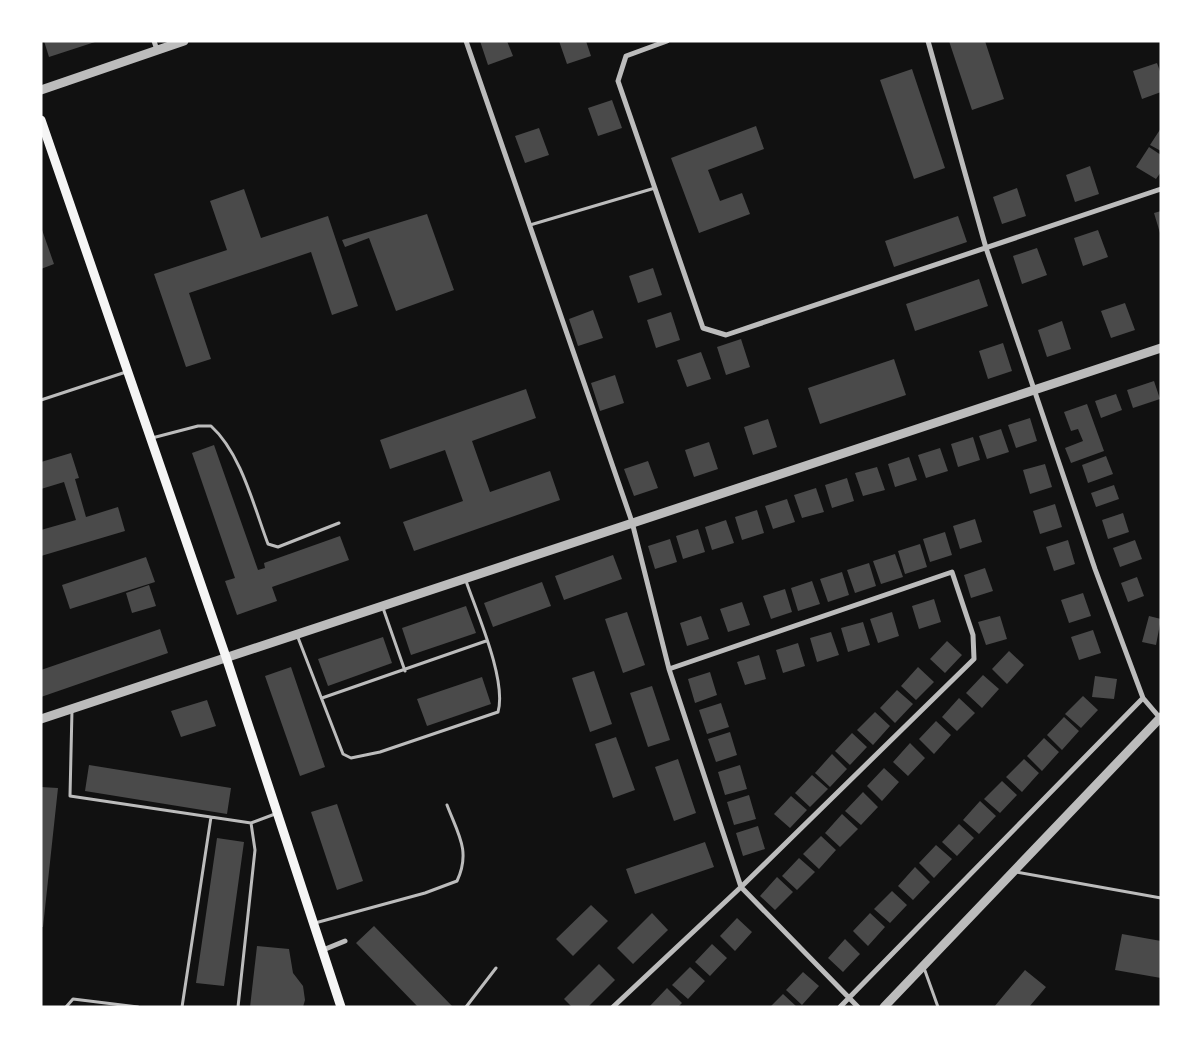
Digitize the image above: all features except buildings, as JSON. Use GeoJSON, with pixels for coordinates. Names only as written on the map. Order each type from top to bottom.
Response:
{"type":"FeatureCollection","features":[{"type":"Feature","properties":{"kind":"main road"},"geometry":{"type":"LineString","coordinates":[[41,120],[226,657],[341,1007]]}},
{"type":"Feature","properties":{"kind":"street"},"geometry":{"type":"LineString","coordinates":[[41,90],[155,46],[184,41]]}},
{"type":"Feature","properties":{"kind":"street"},"geometry":{"type":"LineString","coordinates":[[466,41],[632,522],[669,669],[741,887],[858,1007]]}},
{"type":"Feature","properties":{"kind":"street"},"geometry":{"type":"LineString","coordinates":[[667,41],[626,56],[618,81],[703,328],[726,334],[1161,190]]}},
{"type":"Feature","properties":{"kind":"street"},"geometry":{"type":"LineString","coordinates":[[884,1007],[1160,717],[1143,698],[1095,570],[1035,388],[986,248],[928,41]]}},
{"type":"Feature","properties":{"kind":"street"},"geometry":{"type":"LineString","coordinates":[[41,720],[1035,388],[1161,348]]}},
{"type":"Feature","properties":{"kind":"street"},"geometry":{"type":"LineString","coordinates":[[613,1007],[741,887],[974,660],[973,634],[952,572],[669,669]]}},
{"type":"Feature","properties":{"kind":"street"},"geometry":{"type":"LineString","coordinates":[[840,1007],[1143,698]]}},
{"type":"Feature","properties":{"kind":"street"},"geometry":{"type":"LineString","coordinates":[[323,950],[345,941]]}},
{"type":"Feature","properties":{"kind":"lane"},"geometry":{"type":"LineString","coordinates":[[530,225],[655,188]]}},
{"type":"Feature","properties":{"kind":"lane"},"geometry":{"type":"LineString","coordinates":[[41,400],[129,371]]}},
{"type":"Feature","properties":{"kind":"lane"},"geometry":{"type":"LineString","coordinates":[[149,438],[198,426],[211,426],[224,437],[268,544],[272,547],[278,547],[339,523]]}},
{"type":"Feature","properties":{"kind":"lane"},"geometry":{"type":"LineString","coordinates":[[296,634],[343,754],[351,758],[380,752],[498,712],[501,702],[497,675],[465,578]]}},
{"type":"Feature","properties":{"kind":"lane"},"geometry":{"type":"LineString","coordinates":[[382,606],[405,671]]}},
{"type":"Feature","properties":{"kind":"lane"},"geometry":{"type":"LineString","coordinates":[[322,698],[405,671],[486,641]]}},
{"type":"Feature","properties":{"kind":"lane"},"geometry":{"type":"LineString","coordinates":[[72,709],[70,796],[251,823],[278,813]]}},
{"type":"Feature","properties":{"kind":"lane"},"geometry":{"type":"LineString","coordinates":[[314,923],[425,893],[456,881],[464,859],[462,844],[447,805]]}},
{"type":"Feature","properties":{"kind":"lane"},"geometry":{"type":"LineString","coordinates":[[182,1007],[211,817]]}},
{"type":"Feature","properties":{"kind":"lane"},"geometry":{"type":"LineString","coordinates":[[238,1007],[255,850],[251,823]]}},
{"type":"Feature","properties":{"kind":"lane"},"geometry":{"type":"LineString","coordinates":[[1013,871],[1161,898]]}},
{"type":"Feature","properties":{"kind":"lane"},"geometry":{"type":"LineString","coordinates":[[923,967],[938,1007]]}},
{"type":"Feature","properties":{"kind":"lane"},"geometry":{"type":"LineString","coordinates":[[466,1007],[496,968]]}},
{"type":"Feature","properties":{"kind":"lane"},"geometry":{"type":"LineString","coordinates":[[66,1007],[73,999],[138,1007]]}}]}
